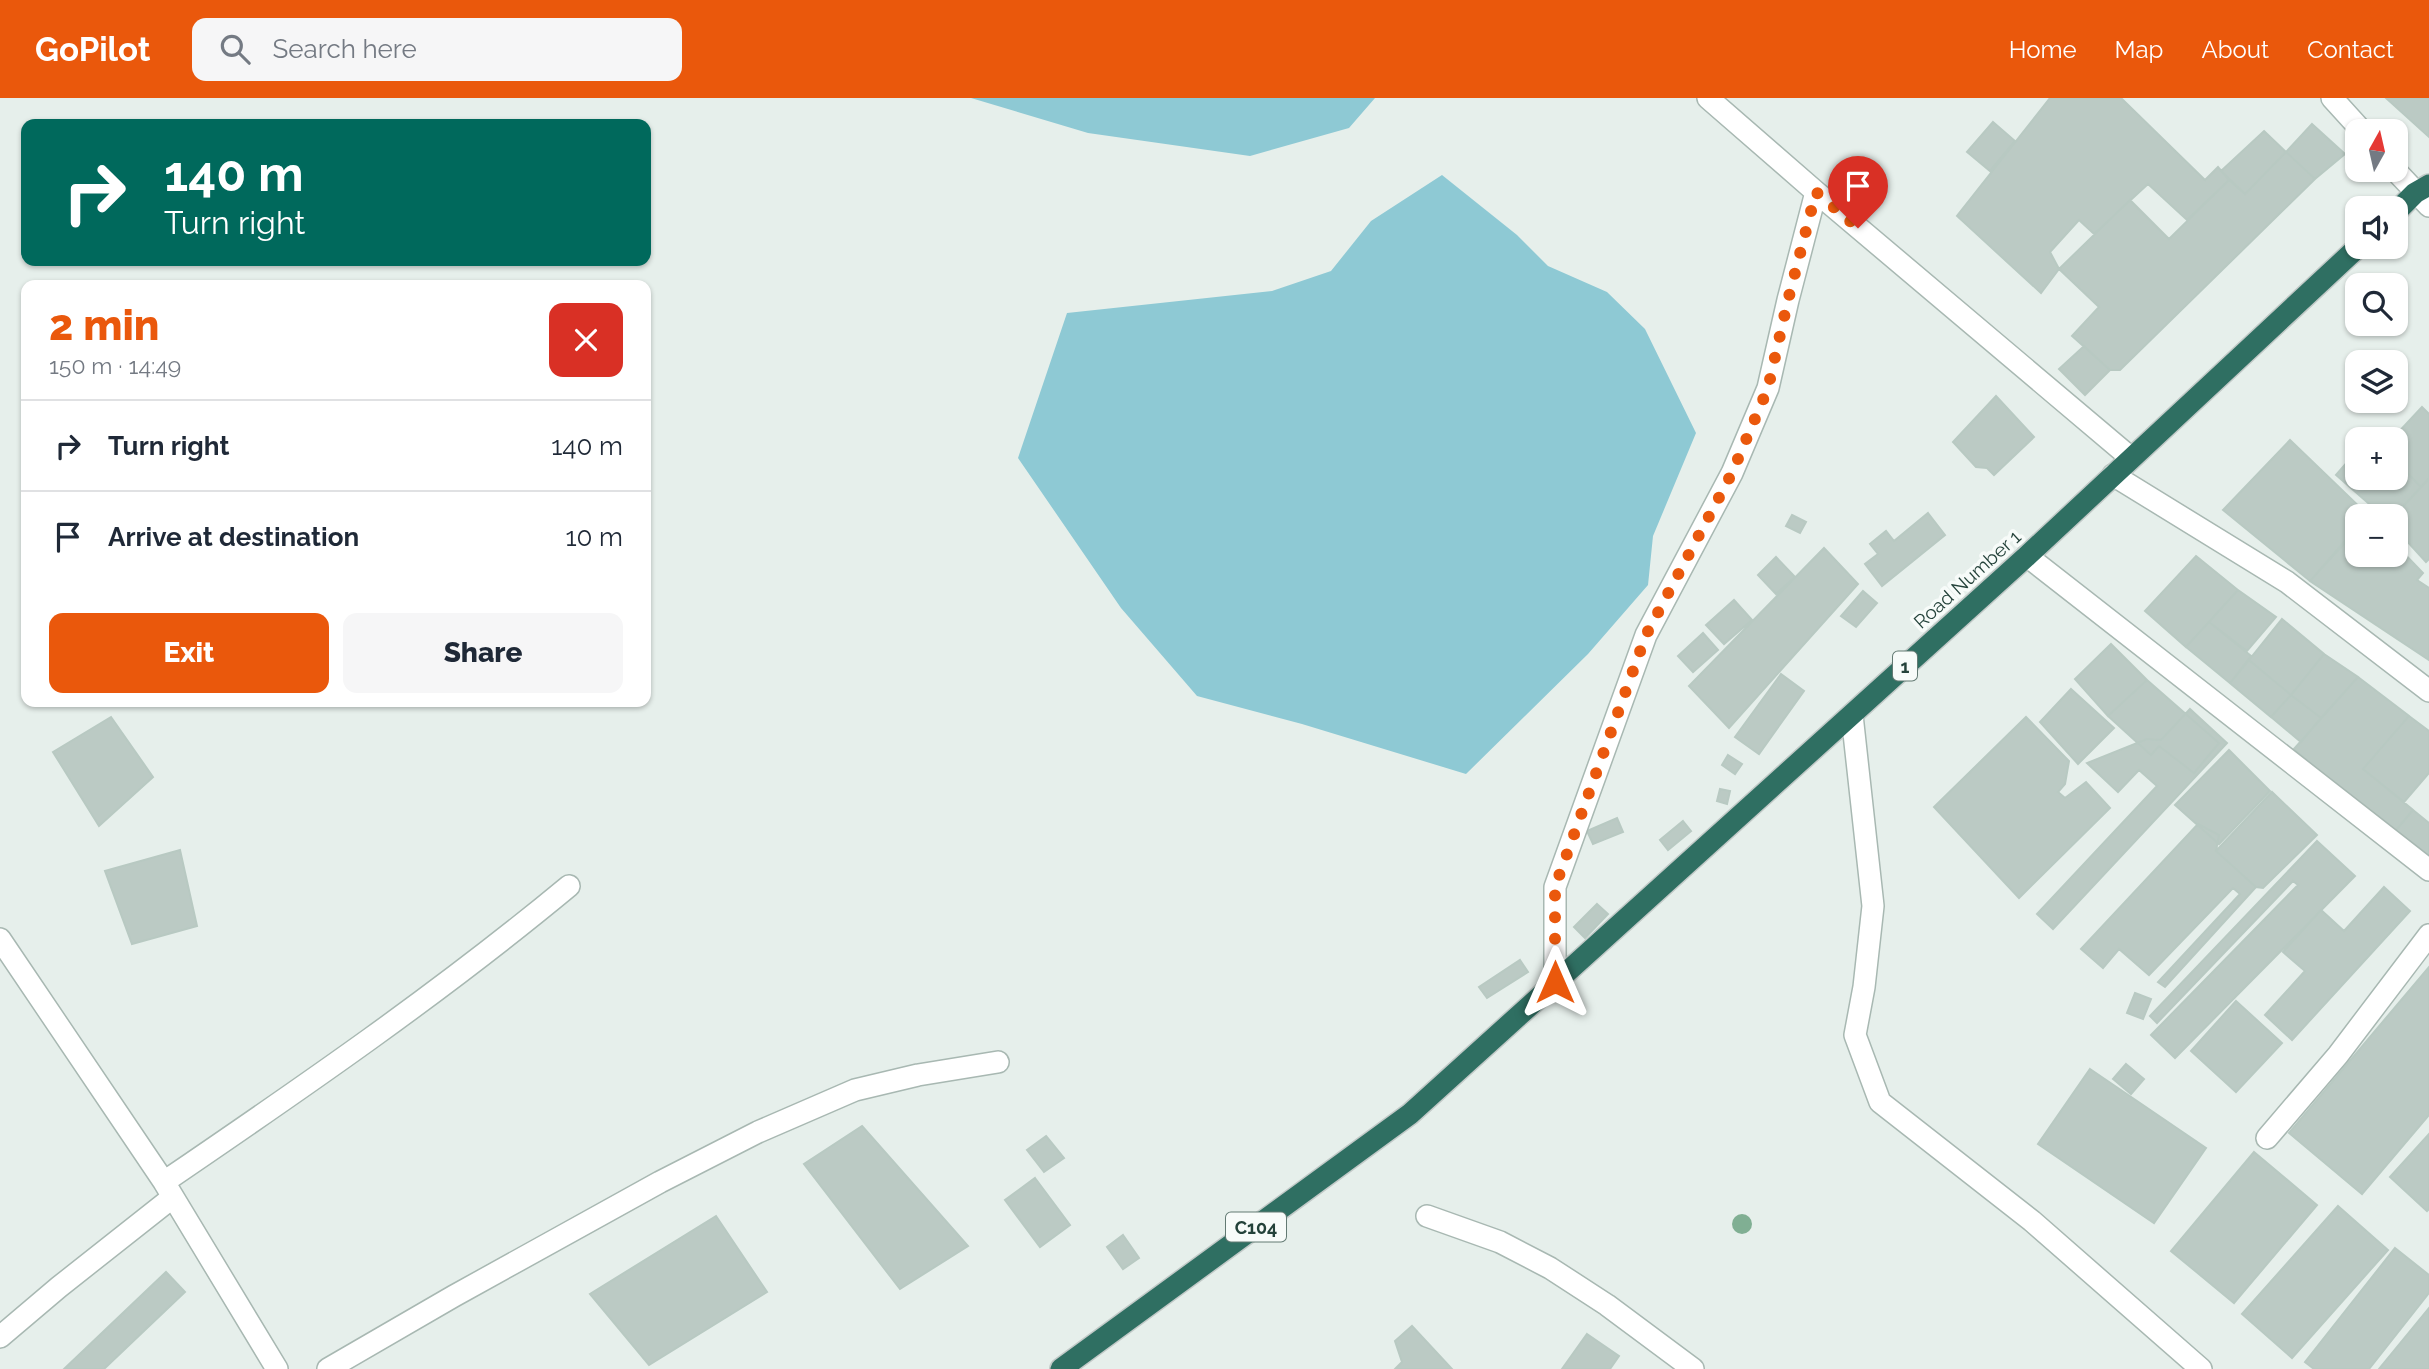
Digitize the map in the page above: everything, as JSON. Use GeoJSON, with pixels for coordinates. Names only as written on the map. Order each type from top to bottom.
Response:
{"type":"FeatureCollection","features":[{"type":"Feature","properties":{"kind":"highway"},"geometry":{"type":"LineString","coordinates":[[2408,205],[2424,195]]}},
{"type":"Feature","properties":{"kind":"highway","name":"Road Number 1"},"geometry":{"type":"LineString","coordinates":[[1446,1080],[1852,715],[2345,259]]}},
{"type":"Feature","properties":{"kind":"highway","name":"C104"},"geometry":{"type":"LineString","coordinates":[[1062,1369],[1410,1114],[1446,1080]]}},
{"type":"Feature","properties":{"kind":"street"},"geometry":{"type":"LineString","coordinates":[[1708,98],[2131,458]]}},
{"type":"Feature","properties":{"kind":"street"},"geometry":{"type":"LineString","coordinates":[[2332,98],[2351,119]]}},
{"type":"Feature","properties":{"kind":"street"},"geometry":{"type":"LineString","coordinates":[[2408,181],[2424,195]]}},
{"type":"Feature","properties":{"kind":"street"},"geometry":{"type":"LineString","coordinates":[[1555,982],[1555,887],[1646,635],[1732,473],[1768,388],[1816,192]]}},
{"type":"Feature","properties":{"kind":"street"},"geometry":{"type":"LineString","coordinates":[[2113,475],[2287,582],[2429,691]]}},
{"type":"Feature","properties":{"kind":"street"},"geometry":{"type":"LineString","coordinates":[[2026,556],[2429,870]]}},
{"type":"Feature","properties":{"kind":"street"},"geometry":{"type":"LineString","coordinates":[[1852,715],[1873,906],[1864,987],[1854,1035],[1880,1102],[2032,1221],[2201,1369]]}},
{"type":"Feature","properties":{"kind":"street"},"geometry":{"type":"LineString","coordinates":[[0,1337],[168,1190],[505,940],[569,886]]}},
{"type":"Feature","properties":{"kind":"street"},"geometry":{"type":"LineString","coordinates":[[2267,1138],[2337,1055],[2429,935]]}},
{"type":"Feature","properties":{"kind":"street"},"geometry":{"type":"LineString","coordinates":[[4,954],[168,1190],[277,1369]]}},
{"type":"Feature","properties":{"kind":"street"},"geometry":{"type":"LineString","coordinates":[[328,1369],[612,1209],[758,1132],[855,1090],[918,1075],[999,1062]]}},
{"type":"Feature","properties":{"kind":"street"},"geometry":{"type":"LineString","coordinates":[[1427,1216],[1500,1241],[1549,1268],[1607,1305],[1686,1367]]}},
{"type":"Feature","properties":{"kind":"water"},"geometry":{"type":"Polygon","coordinates":[[[971,98],[1375,98],[1349,128],[1250,156],[1088,133],[971,98]]]}},
{"type":"Feature","properties":{"kind":"water"},"geometry":{"type":"Polygon","coordinates":[[[1442,175],[1517,235],[1548,266],[1607,292],[1645,329],[1696,433],[1653,536],[1648,585],[1588,654],[1466,774],[1302,724],[1197,696],[1121,608],[1018,458],[1067,313],[1272,291],[1331,271],[1371,221],[1442,175]]]}},
{"type":"Feature","properties":{"kind":"building"},"geometry":{"type":"Polygon","coordinates":[[[2050,98],[2121,98],[2205,180],[2218,167],[2229,180],[2187,220],[2148,184],[2094,234],[2079,220],[2050,252],[2059,269],[2041,293],[1957,216],[2050,98]]]}},
{"type":"Feature","properties":{"kind":"building"},"geometry":{"type":"Polygon","coordinates":[[[2386,98],[2429,98],[2429,137],[2386,98]]]}},
{"type":"Feature","properties":{"kind":"building"},"geometry":{"type":"Polygon","coordinates":[[[1993,122],[2015,141],[1990,171],[1967,152],[1993,122]]]}},
{"type":"Feature","properties":{"kind":"building"},"geometry":{"type":"Polygon","coordinates":[[[2312,124],[2345,154],[2315,179],[2286,152],[2312,124]]]}},
{"type":"Feature","properties":{"kind":"building"},"geometry":{"type":"Polygon","coordinates":[[[2264,131],[2286,152],[2245,194],[2221,171],[2264,131]]]}},
{"type":"Feature","properties":{"kind":"building"},"geometry":{"type":"Polygon","coordinates":[[[2286,152],[2315,179],[2120,370],[2110,370],[2072,336],[2099,307],[2059,269],[2130,200],[2169,239],[2229,180],[2245,194],[2286,152]]]}},
{"type":"Feature","properties":{"kind":"building"},"geometry":{"type":"Polygon","coordinates":[[[2084,346],[2110,370],[2085,395],[2059,369],[2084,346]]]}},
{"type":"Feature","properties":{"kind":"building"},"geometry":{"type":"Polygon","coordinates":[[[1996,396],[2034,437],[1994,475],[1987,468],[1976,467],[1953,442],[1996,396]]]}},
{"type":"Feature","properties":{"kind":"building"},"geometry":{"type":"Polygon","coordinates":[[[2422,407],[2429,414],[2429,478],[2421,487],[2408,474],[2408,427],[2403,427],[2422,407]]]}},
{"type":"Feature","properties":{"kind":"building"},"geometry":{"type":"Polygon","coordinates":[[[2290,440],[2357,504],[2345,504],[2345,543],[2310,581],[2223,510],[2290,440]]]}},
{"type":"Feature","properties":{"kind":"building"},"geometry":{"type":"Polygon","coordinates":[[[2345,465],[2345,483],[2336,475],[2345,465]]]}},
{"type":"Feature","properties":{"kind":"building"},"geometry":{"type":"Polygon","coordinates":[[[2408,474],[2421,487],[2405,504],[2369,504],[2353,490],[2408,490],[2408,474]]]}},
{"type":"Feature","properties":{"kind":"building"},"geometry":{"type":"Polygon","coordinates":[[[2429,479],[2429,559],[2426,562],[2408,542],[2408,504],[2405,504],[2429,479]]]}},
{"type":"Feature","properties":{"kind":"building"},"geometry":{"type":"Polygon","coordinates":[[[1928,513],[1945,535],[1882,586],[1865,564],[1878,554],[1870,544],[1886,531],[1894,541],[1928,513]]]}},
{"type":"Feature","properties":{"kind":"building"},"geometry":{"type":"Polygon","coordinates":[[[1792,515],[1806,522],[1800,533],[1786,526],[1792,515]]]}},
{"type":"Feature","properties":{"kind":"building"},"geometry":{"type":"Polygon","coordinates":[[[2345,541],[2345,567],[2408,567],[2408,557],[2423,573],[2417,580],[2429,588],[2429,660],[2310,581],[2345,541]]]}},
{"type":"Feature","properties":{"kind":"building"},"geometry":{"type":"Polygon","coordinates":[[[1824,548],[1858,584],[1729,728],[1689,686],[1824,548]]]}},
{"type":"Feature","properties":{"kind":"building"},"geometry":{"type":"Polygon","coordinates":[[[2196,556],[2238,590],[2186,647],[2145,611],[2196,556]]]}},
{"type":"Feature","properties":{"kind":"building"},"geometry":{"type":"Polygon","coordinates":[[[1776,557],[1795,577],[1776,594],[1758,575],[1776,557]]]}},
{"type":"Feature","properties":{"kind":"building"},"geometry":{"type":"Polygon","coordinates":[[[2238,590],[2276,617],[2247,651],[2209,622],[2238,590]]]}},
{"type":"Feature","properties":{"kind":"building"},"geometry":{"type":"Polygon","coordinates":[[[1863,591],[1877,603],[1856,627],[1841,616],[1863,591]]]}},
{"type":"Feature","properties":{"kind":"building"},"geometry":{"type":"Polygon","coordinates":[[[1734,600],[1752,620],[1724,644],[1706,625],[1734,600]]]}},
{"type":"Feature","properties":{"kind":"building"},"geometry":{"type":"Polygon","coordinates":[[[2282,619],[2324,654],[2291,695],[2249,660],[2282,619]]]}},
{"type":"Feature","properties":{"kind":"building"},"geometry":{"type":"Polygon","coordinates":[[[2209,622],[2251,656],[2230,683],[2186,647],[2209,622]]]}},
{"type":"Feature","properties":{"kind":"building"},"geometry":{"type":"Polygon","coordinates":[[[1703,633],[1718,650],[1693,672],[1678,656],[1703,633]]]}},
{"type":"Feature","properties":{"kind":"building"},"geometry":{"type":"Polygon","coordinates":[[[2111,644],[2147,680],[2108,716],[2075,679],[2111,644]]]}},
{"type":"Feature","properties":{"kind":"building"},"geometry":{"type":"Polygon","coordinates":[[[2324,654],[2358,677],[2321,718],[2291,695],[2324,654]]]}},
{"type":"Feature","properties":{"kind":"building"},"geometry":{"type":"Polygon","coordinates":[[[2249,660],[2291,695],[2271,717],[2230,683],[2249,660]]]}},
{"type":"Feature","properties":{"kind":"building"},"geometry":{"type":"Polygon","coordinates":[[[1781,674],[1804,691],[1759,754],[1735,737],[1781,674]]]}},
{"type":"Feature","properties":{"kind":"building"},"geometry":{"type":"Polygon","coordinates":[[[2358,677],[2409,716],[2363,769],[2413,810],[2392,835],[2294,749],[2358,677]]]}},
{"type":"Feature","properties":{"kind":"building"},"geometry":{"type":"Polygon","coordinates":[[[2147,680],[2219,743],[2194,773],[2159,746],[2151,755],[2108,716],[2147,680]]]}},
{"type":"Feature","properties":{"kind":"building"},"geometry":{"type":"Polygon","coordinates":[[[2071,689],[2114,728],[2078,764],[2040,722],[2071,689]]]}},
{"type":"Feature","properties":{"kind":"building"},"geometry":{"type":"Polygon","coordinates":[[[2291,695],[2321,718],[2301,742],[2271,717],[2291,695]]]}},
{"type":"Feature","properties":{"kind":"building"},"geometry":{"type":"Polygon","coordinates":[[[2190,709],[2227,743],[2053,929],[2037,914],[2157,786],[2139,770],[2118,792],[2087,763],[2147,739],[2161,740],[2190,709]]]}},
{"type":"Feature","properties":{"kind":"building"},"geometry":{"type":"Polygon","coordinates":[[[2409,716],[2429,731],[2429,773],[2404,802],[2363,769],[2409,716]]]}},
{"type":"Feature","properties":{"kind":"building"},"geometry":{"type":"Polygon","coordinates":[[[111,717],[153,777],[99,826],[53,752],[111,717]]]}},
{"type":"Feature","properties":{"kind":"building"},"geometry":{"type":"Polygon","coordinates":[[[2026,717],[2069,761],[2065,784],[2058,792],[2065,798],[2086,782],[2110,808],[2019,898],[1934,807],[2026,717]]]}},
{"type":"Feature","properties":{"kind":"building"},"geometry":{"type":"Polygon","coordinates":[[[2229,750],[2270,791],[2219,844],[2175,805],[2229,750]]]}},
{"type":"Feature","properties":{"kind":"building"},"geometry":{"type":"Polygon","coordinates":[[[1728,755],[1742,764],[1735,774],[1722,765],[1728,755]]]}},
{"type":"Feature","properties":{"kind":"building"},"geometry":{"type":"Polygon","coordinates":[[[1720,789],[1730,791],[1727,804],[1717,801],[1720,789]]]}},
{"type":"Feature","properties":{"kind":"building"},"geometry":{"type":"Polygon","coordinates":[[[2272,792],[2317,835],[2263,888],[2256,887],[2216,851],[2272,792]]]}},
{"type":"Feature","properties":{"kind":"building"},"geometry":{"type":"Polygon","coordinates":[[[2413,810],[2429,823],[2429,866],[2392,835],[2413,810]]]}},
{"type":"Feature","properties":{"kind":"building"},"geometry":{"type":"Polygon","coordinates":[[[1617,818],[1623,832],[1593,844],[1587,831],[1617,818]]]}},
{"type":"Feature","properties":{"kind":"building"},"geometry":{"type":"Polygon","coordinates":[[[1683,821],[1691,831],[1668,850],[1660,840],[1683,821]]]}},
{"type":"Feature","properties":{"kind":"building"},"geometry":{"type":"Polygon","coordinates":[[[2198,824],[2219,835],[2216,851],[2256,887],[2165,987],[2158,982],[2240,894],[2233,888],[2149,975],[2119,949],[2103,968],[2081,949],[2198,824]]]}},
{"type":"Feature","properties":{"kind":"building"},"geometry":{"type":"Polygon","coordinates":[[[2317,841],[2355,876],[2175,1058],[2151,1035],[2298,885],[2293,881],[2157,1023],[2150,1016],[2317,841]]]}},
{"type":"Feature","properties":{"kind":"building"},"geometry":{"type":"Polygon","coordinates":[[[180,850],[197,926],[132,944],[105,871],[180,850]]]}},
{"type":"Feature","properties":{"kind":"building"},"geometry":{"type":"Polygon","coordinates":[[[2384,887],[2410,911],[2292,1040],[2265,1015],[2305,971],[2283,952],[2321,910],[2344,931],[2384,887]]]}},
{"type":"Feature","properties":{"kind":"building"},"geometry":{"type":"Polygon","coordinates":[[[1597,904],[1608,914],[1585,938],[1574,927],[1597,904]]]}},
{"type":"Feature","properties":{"kind":"building"},"geometry":{"type":"Polygon","coordinates":[[[1520,960],[1528,972],[1487,998],[1479,987],[1520,960]]]}},
{"type":"Feature","properties":{"kind":"building"},"geometry":{"type":"Polygon","coordinates":[[[2429,967],[2429,1115],[2362,1194],[2289,1133],[2429,967]]]}},
{"type":"Feature","properties":{"kind":"building"},"geometry":{"type":"Polygon","coordinates":[[[2135,993],[2151,999],[2143,1019],[2127,1013],[2135,993]]]}},
{"type":"Feature","properties":{"kind":"building"},"geometry":{"type":"Polygon","coordinates":[[[2236,1001],[2282,1043],[2236,1092],[2191,1051],[2236,1001]]]}},
{"type":"Feature","properties":{"kind":"building"},"geometry":{"type":"Polygon","coordinates":[[[2126,1064],[2144,1079],[2131,1094],[2113,1079],[2126,1064]]]}},
{"type":"Feature","properties":{"kind":"building"},"geometry":{"type":"Polygon","coordinates":[[[2090,1069],[2206,1148],[2154,1223],[2038,1144],[2090,1069]]]}},
{"type":"Feature","properties":{"kind":"building"},"geometry":{"type":"Polygon","coordinates":[[[862,1126],[968,1246],[900,1289],[804,1164],[862,1126]]]}},
{"type":"Feature","properties":{"kind":"building"},"geometry":{"type":"Polygon","coordinates":[[[2429,1134],[2429,1209],[2427,1211],[2390,1177],[2429,1134]]]}},
{"type":"Feature","properties":{"kind":"building"},"geometry":{"type":"Polygon","coordinates":[[[1046,1136],[1064,1158],[1044,1172],[1027,1150],[1046,1136]]]}},
{"type":"Feature","properties":{"kind":"building"},"geometry":{"type":"Polygon","coordinates":[[[2254,1152],[2317,1205],[2234,1303],[2171,1251],[2254,1152]]]}},
{"type":"Feature","properties":{"kind":"building"},"geometry":{"type":"Polygon","coordinates":[[[1035,1178],[1070,1225],[1040,1247],[1005,1200],[1035,1178]]]}},
{"type":"Feature","properties":{"kind":"building"},"geometry":{"type":"Polygon","coordinates":[[[2338,1206],[2388,1250],[2292,1358],[2242,1314],[2338,1206]]]}},
{"type":"Feature","properties":{"kind":"building"},"geometry":{"type":"Polygon","coordinates":[[[716,1216],[767,1292],[649,1365],[590,1294],[716,1216]]]}},
{"type":"Feature","properties":{"kind":"building"},"geometry":{"type":"Polygon","coordinates":[[[1123,1235],[1139,1258],[1123,1269],[1107,1247],[1123,1235]]]}},
{"type":"Feature","properties":{"kind":"building"},"geometry":{"type":"Polygon","coordinates":[[[2395,1248],[2429,1275],[2429,1293],[2369,1369],[2314,1369],[2305,1362],[2395,1248]]]}},
{"type":"Feature","properties":{"kind":"building"},"geometry":{"type":"Polygon","coordinates":[[[166,1272],[185,1292],[104,1369],[64,1369],[166,1272]]]}},
{"type":"Feature","properties":{"kind":"building"},"geometry":{"type":"Polygon","coordinates":[[[2429,1308],[2429,1369],[2379,1369],[2429,1308]]]}},
{"type":"Feature","properties":{"kind":"building"},"geometry":{"type":"Polygon","coordinates":[[[1412,1326],[1452,1369],[1395,1369],[1402,1362],[1395,1341],[1412,1326]]]}},
{"type":"Feature","properties":{"kind":"building"},"geometry":{"type":"Polygon","coordinates":[[[1587,1334],[1619,1356],[1610,1369],[1562,1369],[1587,1334]]]}},
{"type":"Feature","properties":{"kind":"route"},"geometry":{"type":"LineString","coordinates":[[1555,982],[1555,887],[1646,635],[1732,473],[1768,388],[1816,192],[1858,228]]}}]}
